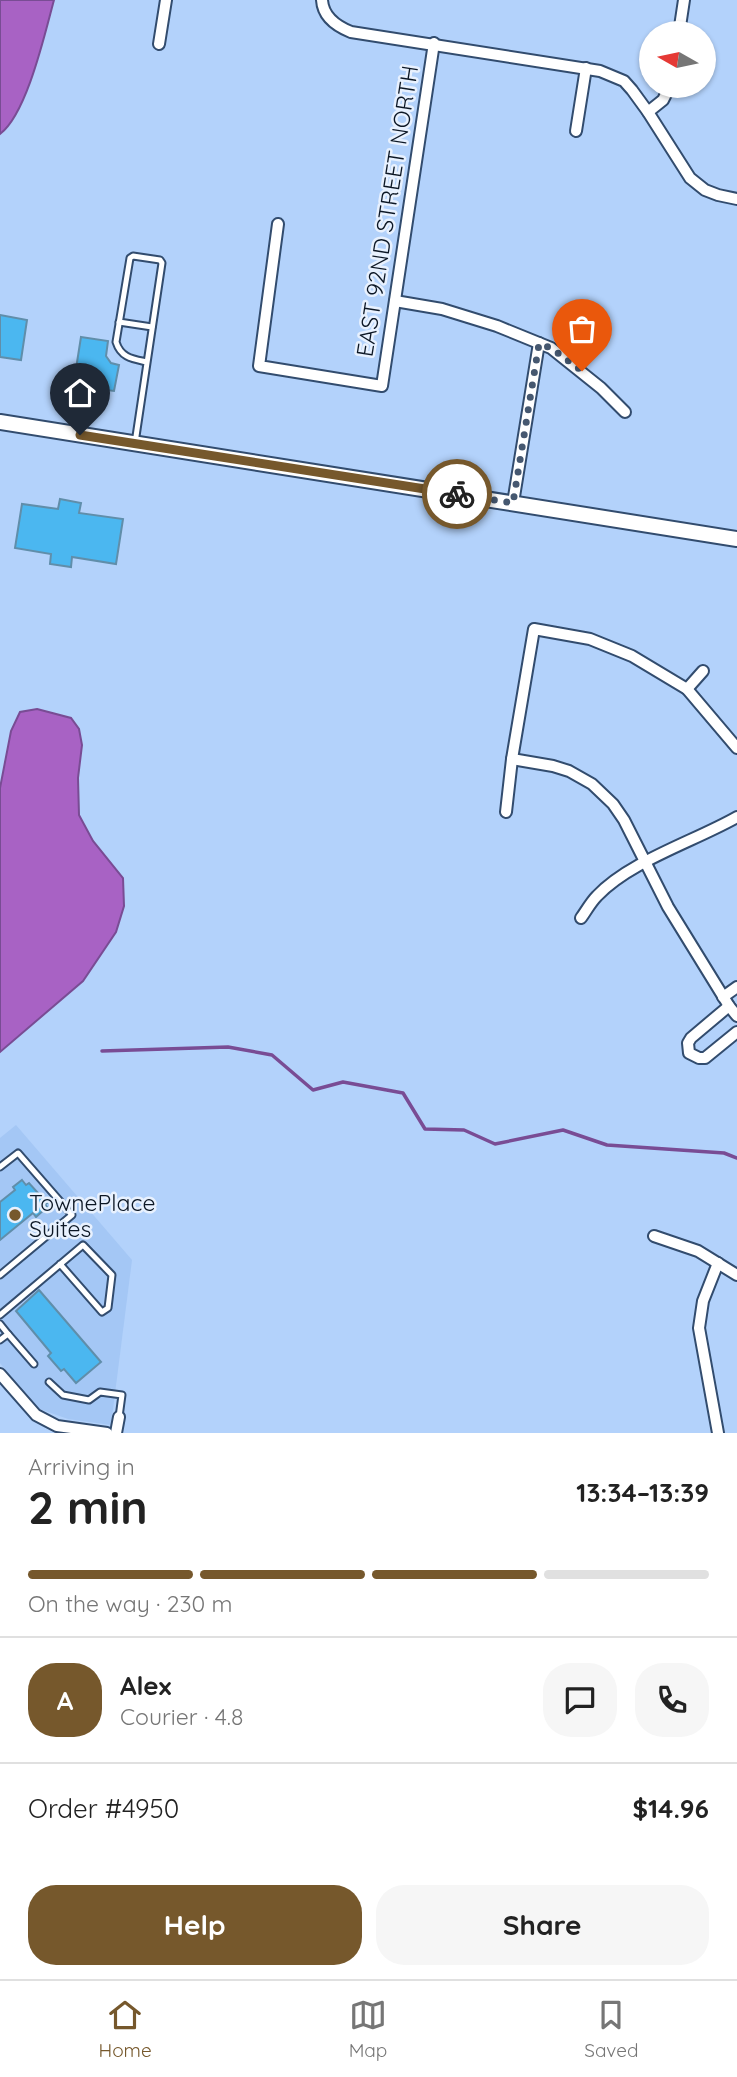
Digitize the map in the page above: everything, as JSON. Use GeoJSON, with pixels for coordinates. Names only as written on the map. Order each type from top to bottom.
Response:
{"type":"FeatureCollection","features":[{"type":"Feature","properties":{"kind":"main road"},"geometry":{"type":"LineString","coordinates":[[0,422],[737,539]]}},
{"type":"Feature","properties":{"kind":"street"},"geometry":{"type":"LineString","coordinates":[[159,44],[166,0]]}},
{"type":"Feature","properties":{"kind":"street"},"geometry":{"type":"LineString","coordinates":[[681,21],[684,0]]}},
{"type":"Feature","properties":{"kind":"street"},"geometry":{"type":"LineString","coordinates":[[321,3],[329,19],[351,32],[586,68],[624,81],[648,112],[690,178],[705,190],[737,199]]}},
{"type":"Feature","properties":{"kind":"street","name":"EAST 92ND STREET NORTH"},"geometry":{"type":"LineString","coordinates":[[278,224],[259,366],[382,386],[434,43]]}},
{"type":"Feature","properties":{"kind":"street"},"geometry":{"type":"LineString","coordinates":[[576,131],[586,68]]}},
{"type":"Feature","properties":{"kind":"street"},"geometry":{"type":"LineString","coordinates":[[648,112],[664,98]]}},
{"type":"Feature","properties":{"kind":"street"},"geometry":{"type":"LineString","coordinates":[[395,301],[442,309],[497,326],[551,348],[601,388],[625,412]]}},
{"type":"Feature","properties":{"kind":"street"},"geometry":{"type":"LineString","coordinates":[[513,503],[539,344]]}},
{"type":"Feature","properties":{"kind":"street"},"geometry":{"type":"LineString","coordinates":[[506,811],[534,629],[590,639],[632,656],[687,689],[737,748]]}},
{"type":"Feature","properties":{"kind":"street"},"geometry":{"type":"LineString","coordinates":[[687,689],[703,671]]}},
{"type":"Feature","properties":{"kind":"street"},"geometry":{"type":"LineString","coordinates":[[512,759],[569,771],[592,784],[613,804],[624,820],[668,907],[737,1016]]}},
{"type":"Feature","properties":{"kind":"street"},"geometry":{"type":"LineString","coordinates":[[581,918],[596,897],[612,883],[645,863],[737,817]]}},
{"type":"Feature","properties":{"kind":"street"},"geometry":{"type":"LineString","coordinates":[[737,987],[691,1038],[688,1043],[689,1053],[705,1058],[737,1032]]}},
{"type":"Feature","properties":{"kind":"street"},"geometry":{"type":"LineString","coordinates":[[654,1236],[685,1246],[737,1275]]}},
{"type":"Feature","properties":{"kind":"street"},"geometry":{"type":"LineString","coordinates":[[718,1263],[703,1301],[699,1328],[718,1433]]}},
{"type":"Feature","properties":{"kind":"street"},"geometry":{"type":"LineString","coordinates":[[0,1374],[36,1415],[57,1426],[107,1433]]}},
{"type":"Feature","properties":{"kind":"street"},"geometry":{"type":"LineString","coordinates":[[116,1433],[119,1417]]}},
{"type":"Feature","properties":{"kind":"lane"},"geometry":{"type":"LineString","coordinates":[[135,443],[162,263],[160,260],[133,256],[130,258],[117,342],[119,350],[132,359],[147,362]]}},
{"type":"Feature","properties":{"kind":"lane"},"geometry":{"type":"LineString","coordinates":[[119,322],[152,327]]}},
{"type":"Feature","properties":{"kind":"lane"},"geometry":{"type":"LineString","coordinates":[[0,1167],[18,1153],[72,1215],[0,1275]]}},
{"type":"Feature","properties":{"kind":"lane"},"geometry":{"type":"LineString","coordinates":[[0,1314],[60,1264],[83,1245],[112,1275],[108,1308],[102,1312],[60,1264]]}},
{"type":"Feature","properties":{"kind":"lane"},"geometry":{"type":"LineString","coordinates":[[0,1324],[34,1364]]}},
{"type":"Feature","properties":{"kind":"lane"},"geometry":{"type":"LineString","coordinates":[[0,1340],[8,1334]]}},
{"type":"Feature","properties":{"kind":"lane"},"geometry":{"type":"LineString","coordinates":[[49,1382],[63,1395],[76,1398],[89,1400],[100,1392],[122,1395],[119,1417]]}},
{"type":"Feature","properties":{"kind":"shaded area"},"geometry":{"type":"Polygon","coordinates":[[[0,0],[54,0],[27,92],[10,124],[0,134],[0,0]]]}},
{"type":"Feature","properties":{"kind":"shaded area"},"geometry":{"type":"Polygon","coordinates":[[[37,709],[71,718],[79,729],[82,745],[78,778],[79,815],[93,841],[123,878],[124,906],[116,932],[83,981],[0,1052],[0,788],[11,731],[20,712],[37,709]]]}},
{"type":"Feature","properties":{"kind":"shaded area"},"geometry":{"type":"Polygon","coordinates":[[[16,1125],[132,1260],[111,1425],[68,1419],[37,1408],[0,1363],[0,1138],[16,1125]]]}},
{"type":"Feature","properties":{"kind":"building"},"geometry":{"type":"Polygon","coordinates":[[[0,315],[27,320],[21,360],[0,357],[0,315]]]}},
{"type":"Feature","properties":{"kind":"building"},"geometry":{"type":"Polygon","coordinates":[[[81,337],[108,341],[106,356],[111,363],[119,365],[114,391],[84,387],[80,376],[75,375],[81,337]]]}},
{"type":"Feature","properties":{"kind":"building"},"geometry":{"type":"Polygon","coordinates":[[[60,499],[81,503],[79,513],[123,519],[116,564],[72,557],[71,567],[50,564],[51,554],[15,548],[22,504],[58,509],[60,499]]]}},
{"type":"Feature","properties":{"kind":"building","name":"TownePlace Suites"},"geometry":{"type":"Polygon","coordinates":[[[22,1180],[26,1185],[29,1183],[47,1203],[47,1207],[36,1217],[33,1213],[0,1240],[0,1202],[15,1190],[13,1187],[22,1180]]]}},
{"type":"Feature","properties":{"kind":"building"},"geometry":{"type":"Polygon","coordinates":[[[39,1290],[101,1362],[76,1383],[48,1356],[51,1353],[16,1311],[39,1290]]]}},
{"type":"Feature","properties":{"kind":"waterway"},"geometry":{"type":"LineString","coordinates":[[102,1051],[228,1047],[272,1055],[313,1090],[343,1082],[403,1093],[425,1129],[464,1130],[495,1144],[563,1130],[607,1145],[724,1153],[737,1158]]}},
{"type":"Feature","properties":{"kind":"way so far"},"geometry":{"type":"LineString","coordinates":[[457,494],[513,503],[539,344],[551,348],[582,371]]}},
{"type":"Feature","properties":{"kind":"place","name":"TownePlace Suites"},"geometry":{"type":"Point","coordinates":[15,1215]}},
{"type":"Feature","properties":{"kind":"route"},"geometry":{"type":"LineString","coordinates":[[80,435],[457,494]]}}]}
